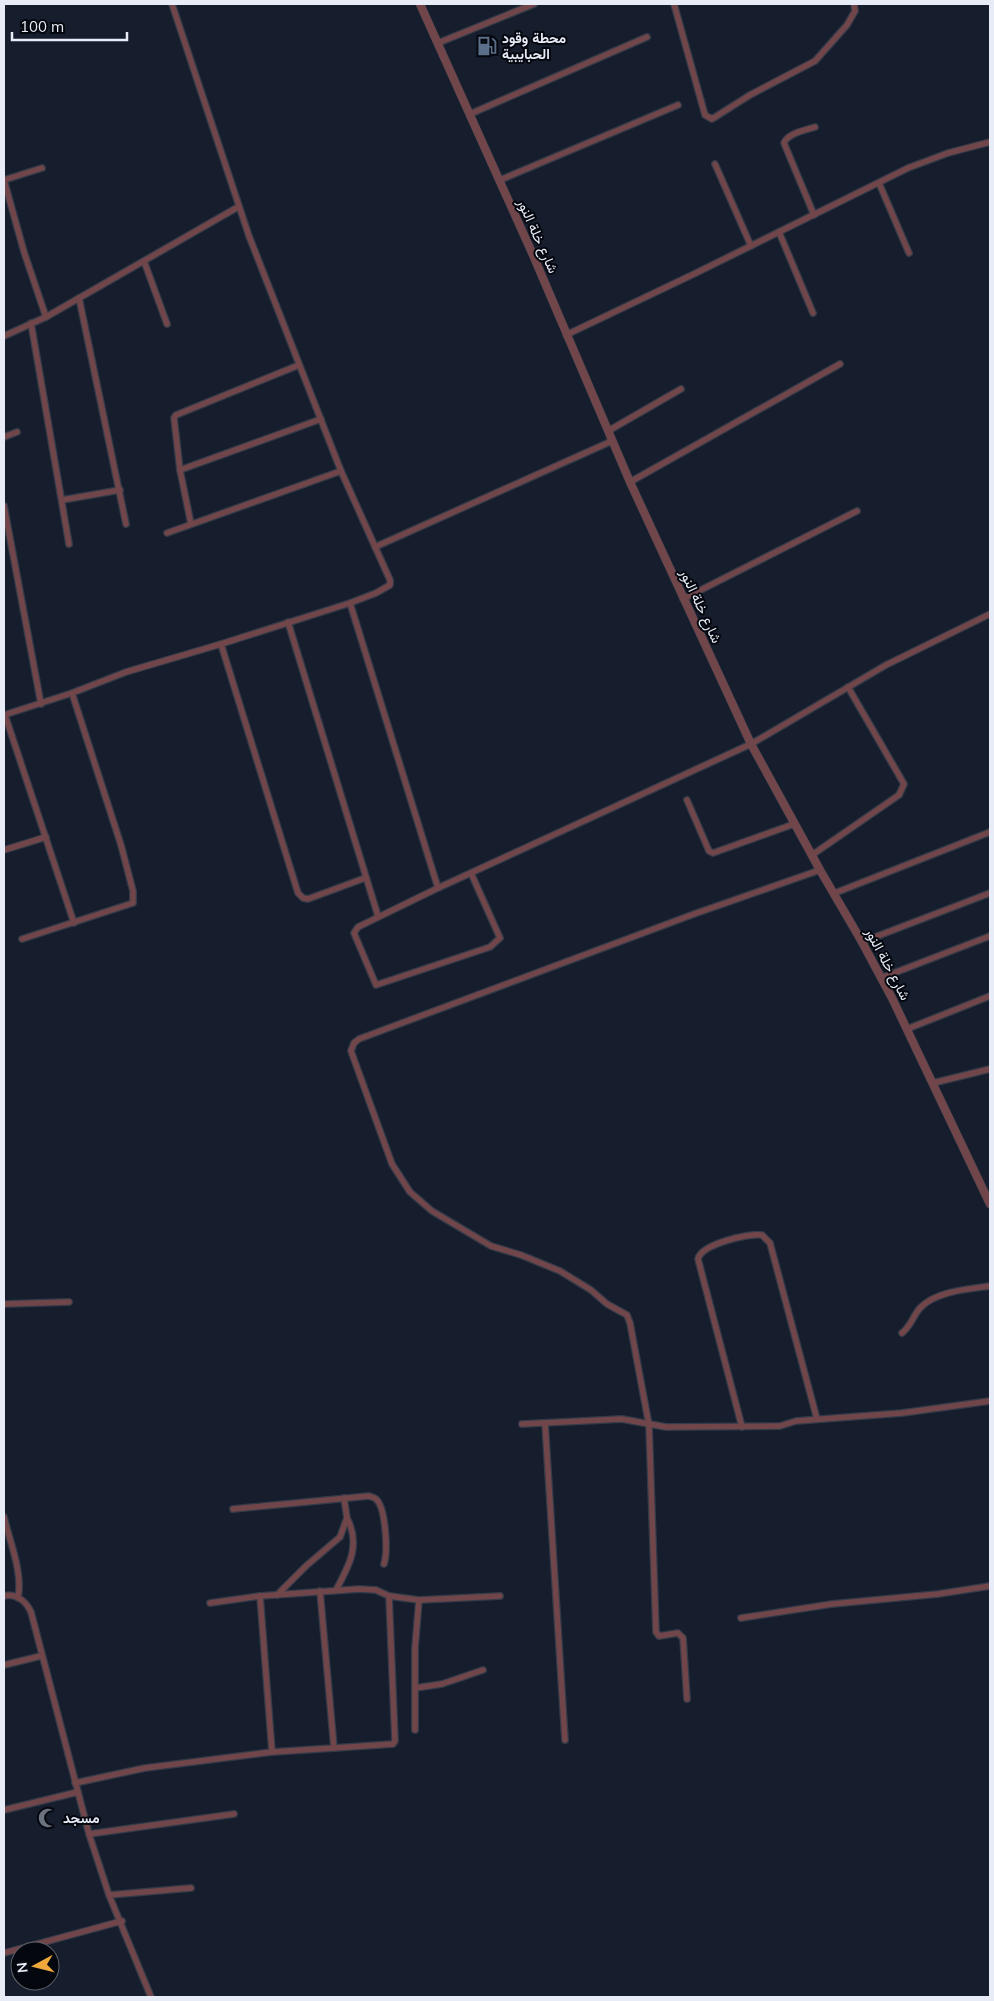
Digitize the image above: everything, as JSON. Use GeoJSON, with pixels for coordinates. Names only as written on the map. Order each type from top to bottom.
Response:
{"type":"FeatureCollection","features":[{"type":"Feature","properties":{"kind":"street"},"geometry":{"type":"LineString","coordinates":[[74,923],[4,715],[41,704],[145,666],[350,603],[376,593],[390,584],[390,580],[341,471],[238,207],[172,4]]}},
{"type":"Feature","properties":{"kind":"street","name":"شارع خلة النور"},"geometry":{"type":"LineString","coordinates":[[420,4],[500,180],[630,482],[750,744],[881,978],[990,1204]]}},
{"type":"Feature","properties":{"kind":"street"},"geometry":{"type":"LineString","coordinates":[[438,43],[534,4]]}},
{"type":"Feature","properties":{"kind":"street"},"geometry":{"type":"LineString","coordinates":[[674,4],[705,116],[712,119],[750,95],[815,61],[847,26],[855,11],[854,4]]}},
{"type":"Feature","properties":{"kind":"street"},"geometry":{"type":"LineString","coordinates":[[470,114],[647,37]]}},
{"type":"Feature","properties":{"kind":"street"},"geometry":{"type":"LineString","coordinates":[[500,180],[678,105]]}},
{"type":"Feature","properties":{"kind":"street"},"geometry":{"type":"LineString","coordinates":[[814,215],[784,143],[790,136],[816,127]]}},
{"type":"Feature","properties":{"kind":"street"},"geometry":{"type":"LineString","coordinates":[[566,335],[927,160],[990,142]]}},
{"type":"Feature","properties":{"kind":"street"},"geometry":{"type":"LineString","coordinates":[[715,164],[751,246]]}},
{"type":"Feature","properties":{"kind":"street"},"geometry":{"type":"LineString","coordinates":[[42,168],[4,180],[24,252],[46,317]]}},
{"type":"Feature","properties":{"kind":"street"},"geometry":{"type":"LineString","coordinates":[[879,183],[909,253]]}},
{"type":"Feature","properties":{"kind":"street"},"geometry":{"type":"LineString","coordinates":[[4,336],[46,317],[238,207]]}},
{"type":"Feature","properties":{"kind":"street"},"geometry":{"type":"LineString","coordinates":[[779,232],[813,313]]}},
{"type":"Feature","properties":{"kind":"street"},"geometry":{"type":"LineString","coordinates":[[144,261],[167,324]]}},
{"type":"Feature","properties":{"kind":"street"},"geometry":{"type":"LineString","coordinates":[[79,298],[126,524]]}},
{"type":"Feature","properties":{"kind":"street"},"geometry":{"type":"LineString","coordinates":[[31,323],[69,544]]}},
{"type":"Feature","properties":{"kind":"street"},"geometry":{"type":"LineString","coordinates":[[630,482],[840,364]]}},
{"type":"Feature","properties":{"kind":"street"},"geometry":{"type":"LineString","coordinates":[[191,524],[180,470],[174,418],[176,415],[300,365]]}},
{"type":"Feature","properties":{"kind":"street"},"geometry":{"type":"LineString","coordinates":[[608,431],[681,389]]}},
{"type":"Feature","properties":{"kind":"street"},"geometry":{"type":"LineString","coordinates":[[180,470],[321,419]]}},
{"type":"Feature","properties":{"kind":"street"},"geometry":{"type":"LineString","coordinates":[[4,437],[17,432]]}},
{"type":"Feature","properties":{"kind":"street"},"geometry":{"type":"LineString","coordinates":[[375,547],[612,441]]}},
{"type":"Feature","properties":{"kind":"street"},"geometry":{"type":"LineString","coordinates":[[167,533],[341,471]]}},
{"type":"Feature","properties":{"kind":"street"},"geometry":{"type":"LineString","coordinates":[[62,500],[120,490]]}},
{"type":"Feature","properties":{"kind":"street"},"geometry":{"type":"LineString","coordinates":[[4,506],[5,526],[41,704]]}},
{"type":"Feature","properties":{"kind":"street"},"geometry":{"type":"LineString","coordinates":[[683,599],[857,511]]}},
{"type":"Feature","properties":{"kind":"street"},"geometry":{"type":"LineString","coordinates":[[350,603],[438,888]]}},
{"type":"Feature","properties":{"kind":"street"},"geometry":{"type":"LineString","coordinates":[[471,873],[500,938],[490,947],[376,985],[354,933],[358,927],[378,916],[438,888],[750,744],[886,665],[990,614]]}},
{"type":"Feature","properties":{"kind":"street"},"geometry":{"type":"LineString","coordinates":[[288,622],[378,916]]}},
{"type":"Feature","properties":{"kind":"street"},"geometry":{"type":"LineString","coordinates":[[221,644],[298,893],[303,898],[308,898],[365,878]]}},
{"type":"Feature","properties":{"kind":"street"},"geometry":{"type":"LineString","coordinates":[[812,855],[899,796],[903,790],[904,784],[848,687]]}},
{"type":"Feature","properties":{"kind":"street"},"geometry":{"type":"LineString","coordinates":[[22,939],[133,903],[121,845],[72,693]]}},
{"type":"Feature","properties":{"kind":"street"},"geometry":{"type":"LineString","coordinates":[[688,800],[709,851],[713,853],[794,824]]}},
{"type":"Feature","properties":{"kind":"street"},"geometry":{"type":"LineString","coordinates":[[835,893],[990,832]]}},
{"type":"Feature","properties":{"kind":"street"},"geometry":{"type":"LineString","coordinates":[[4,850],[46,837]]}},
{"type":"Feature","properties":{"kind":"street"},"geometry":{"type":"LineString","coordinates":[[688,1699],[684,1638],[678,1633],[658,1636],[656,1632],[649,1425],[630,1323],[627,1316],[607,1304],[591,1290],[560,1271],[521,1255],[492,1246],[466,1232],[432,1211],[410,1192],[392,1164],[351,1051],[354,1043],[360,1039],[694,914],[820,870]]}},
{"type":"Feature","properties":{"kind":"street"},"geometry":{"type":"LineString","coordinates":[[862,942],[990,893]]}},
{"type":"Feature","properties":{"kind":"street"},"geometry":{"type":"LineString","coordinates":[[881,978],[990,936]]}},
{"type":"Feature","properties":{"kind":"street"},"geometry":{"type":"LineString","coordinates":[[907,1029],[990,996]]}},
{"type":"Feature","properties":{"kind":"street"},"geometry":{"type":"LineString","coordinates":[[933,1084],[990,1069]]}},
{"type":"Feature","properties":{"kind":"street"},"geometry":{"type":"LineString","coordinates":[[742,1427],[698,1259],[699,1254],[704,1249],[729,1240],[756,1234],[762,1235],[770,1243],[817,1419]]}},
{"type":"Feature","properties":{"kind":"street"},"geometry":{"type":"LineString","coordinates":[[902,1333],[908,1328],[920,1309],[930,1300],[965,1290],[990,1286]]}},
{"type":"Feature","properties":{"kind":"street"},"geometry":{"type":"LineString","coordinates":[[4,1304],[69,1302]]}},
{"type":"Feature","properties":{"kind":"street"},"geometry":{"type":"LineString","coordinates":[[522,1424],[622,1419],[666,1427],[780,1426],[796,1421],[902,1413],[990,1401]]}},
{"type":"Feature","properties":{"kind":"street"},"geometry":{"type":"LineString","coordinates":[[545,1423],[565,1740]]}},
{"type":"Feature","properties":{"kind":"street"},"geometry":{"type":"LineString","coordinates":[[233,1508],[369,1496],[377,1500],[382,1511],[387,1555],[384,1564]]}},
{"type":"Feature","properties":{"kind":"street"},"geometry":{"type":"LineString","coordinates":[[336,1590],[350,1565],[354,1547],[344,1498]]}},
{"type":"Feature","properties":{"kind":"street"},"geometry":{"type":"LineString","coordinates":[[4,1517],[18,1574],[20,1587],[18,1598]]}},
{"type":"Feature","properties":{"kind":"street"},"geometry":{"type":"LineString","coordinates":[[277,1595],[306,1566],[340,1537],[347,1518]]}},
{"type":"Feature","properties":{"kind":"street"},"geometry":{"type":"LineString","coordinates":[[741,1618],[832,1604],[938,1594],[990,1586]]}},
{"type":"Feature","properties":{"kind":"street"},"geometry":{"type":"LineString","coordinates":[[210,1603],[260,1596],[336,1590],[376,1590],[388,1596],[419,1600],[500,1596]]}},
{"type":"Feature","properties":{"kind":"street"},"geometry":{"type":"LineString","coordinates":[[320,1591],[334,1748]]}},
{"type":"Feature","properties":{"kind":"street"},"geometry":{"type":"LineString","coordinates":[[4,1596],[8,1594],[26,1602],[31,1612],[89,1834],[109,1895],[122,1921],[152,1997]]}},
{"type":"Feature","properties":{"kind":"street"},"geometry":{"type":"LineString","coordinates":[[260,1596],[272,1752]]}},
{"type":"Feature","properties":{"kind":"street"},"geometry":{"type":"LineString","coordinates":[[75,1783],[145,1768],[272,1752],[393,1744],[395,1741],[388,1596]]}},
{"type":"Feature","properties":{"kind":"street"},"geometry":{"type":"LineString","coordinates":[[414,1730],[419,1600]]}},
{"type":"Feature","properties":{"kind":"street"},"geometry":{"type":"LineString","coordinates":[[4,1665],[41,1656]]}},
{"type":"Feature","properties":{"kind":"street"},"geometry":{"type":"LineString","coordinates":[[415,1688],[442,1684],[483,1670]]}},
{"type":"Feature","properties":{"kind":"street"},"geometry":{"type":"LineString","coordinates":[[4,1810],[78,1792]]}},
{"type":"Feature","properties":{"kind":"street"},"geometry":{"type":"LineString","coordinates":[[89,1834],[234,1814]]}},
{"type":"Feature","properties":{"kind":"street"},"geometry":{"type":"LineString","coordinates":[[109,1895],[191,1888]]}},
{"type":"Feature","properties":{"kind":"street"},"geometry":{"type":"LineString","coordinates":[[4,1953],[122,1921]]}},
{"type":"Feature","properties":{"kind":"place","name":"محطة وقود الحبايبية"},"geometry":{"type":"Point","coordinates":[487,46]}},
{"type":"Feature","properties":{"kind":"place","name":"مسجد"},"geometry":{"type":"Point","coordinates":[48,1818]}}]}
